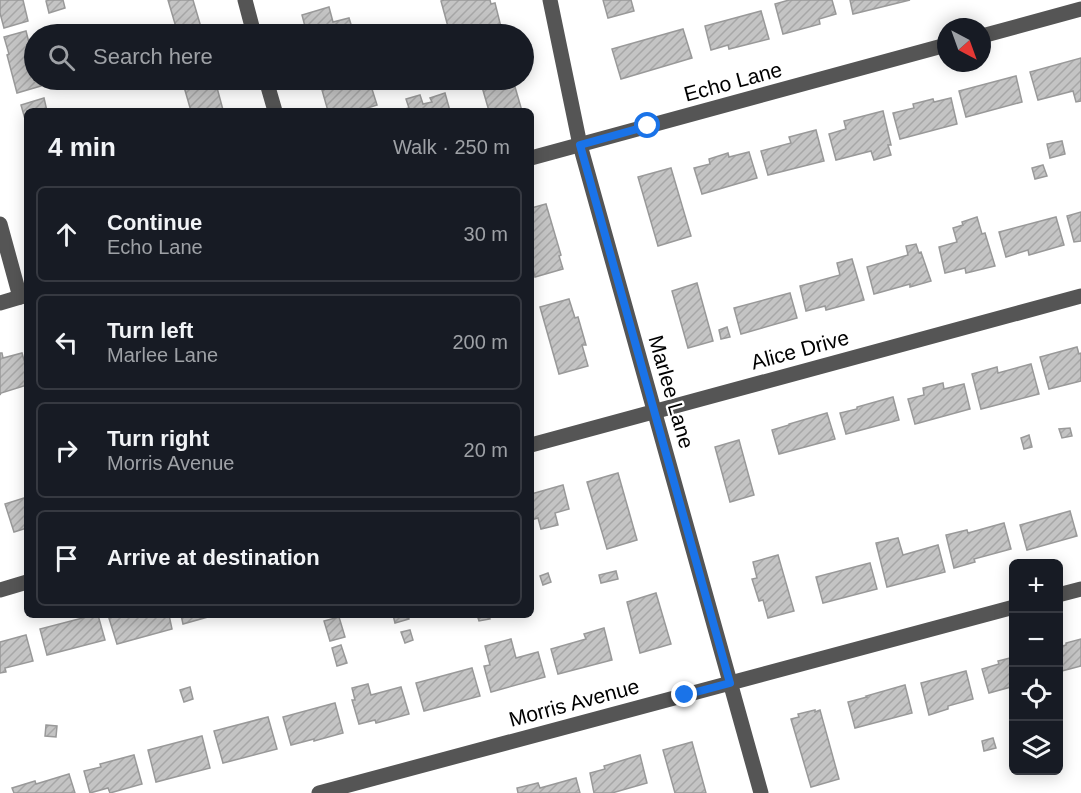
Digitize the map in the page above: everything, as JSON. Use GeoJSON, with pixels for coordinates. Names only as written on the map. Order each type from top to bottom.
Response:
{"type":"FeatureCollection","features":[{"type":"Feature","properties":{"kind":"street"},"geometry":{"type":"LineString","coordinates":[[245,0],[251,24]]}},
{"type":"Feature","properties":{"kind":"street","name":"Marlee Lane"},"geometry":{"type":"LineString","coordinates":[[550,0],[580,145],[761,793]]}},
{"type":"Feature","properties":{"kind":"street"},"geometry":{"type":"LineString","coordinates":[[991,34],[1081,9]]}},
{"type":"Feature","properties":{"kind":"street","name":"Echo Lane"},"geometry":{"type":"LineString","coordinates":[[534,157],[937,47]]}},
{"type":"Feature","properties":{"kind":"street"},"geometry":{"type":"LineString","coordinates":[[269,90],[274,108]]}},
{"type":"Feature","properties":{"kind":"street"},"geometry":{"type":"LineString","coordinates":[[0,224],[23,296],[0,303]]}},
{"type":"Feature","properties":{"kind":"street","name":"Alice Drive"},"geometry":{"type":"LineString","coordinates":[[534,444],[1081,296]]}},
{"type":"Feature","properties":{"kind":"street"},"geometry":{"type":"LineString","coordinates":[[0,590],[24,583]]}},
{"type":"Feature","properties":{"kind":"street"},"geometry":{"type":"LineString","coordinates":[[1063,594],[1081,589]]}},
{"type":"Feature","properties":{"kind":"street","name":"Morris Avenue"},"geometry":{"type":"LineString","coordinates":[[319,793],[1009,608]]}},
{"type":"Feature","properties":{"kind":"building"},"geometry":{"type":"Polygon","coordinates":[[[0,0],[23,0],[28,21],[4,28],[0,13],[0,0]]]}},
{"type":"Feature","properties":{"kind":"building"},"geometry":{"type":"Polygon","coordinates":[[[63,0],[65,8],[49,13],[46,1],[63,0]]]}},
{"type":"Feature","properties":{"kind":"building"},"geometry":{"type":"Polygon","coordinates":[[[168,0],[193,0],[200,24],[175,24],[168,0]]]}},
{"type":"Feature","properties":{"kind":"building"},"geometry":{"type":"Polygon","coordinates":[[[490,0],[491,4],[495,3],[500,24],[447,24],[441,1],[490,0]]]}},
{"type":"Feature","properties":{"kind":"building"},"geometry":{"type":"Polygon","coordinates":[[[603,0],[631,0],[634,11],[608,18],[603,0]]]}},
{"type":"Feature","properties":{"kind":"building"},"geometry":{"type":"Polygon","coordinates":[[[789,0],[832,0],[836,14],[819,19],[820,24],[783,34],[775,4],[789,0]]]}},
{"type":"Feature","properties":{"kind":"building"},"geometry":{"type":"Polygon","coordinates":[[[850,0],[910,0],[853,14],[850,0]]]}},
{"type":"Feature","properties":{"kind":"building"},"geometry":{"type":"Polygon","coordinates":[[[329,7],[333,22],[349,18],[351,24],[304,24],[302,15],[329,7]]]}},
{"type":"Feature","properties":{"kind":"building"},"geometry":{"type":"Polygon","coordinates":[[[761,11],[769,39],[729,49],[728,45],[711,50],[705,26],[761,11]]]}},
{"type":"Feature","properties":{"kind":"building"},"geometry":{"type":"Polygon","coordinates":[[[683,29],[692,58],[621,79],[612,49],[683,29]]]}},
{"type":"Feature","properties":{"kind":"building"},"geometry":{"type":"Polygon","coordinates":[[[24,32],[24,90],[27,90],[17,93],[4,37],[24,32]]]}},
{"type":"Feature","properties":{"kind":"building"},"geometry":{"type":"Polygon","coordinates":[[[1081,58],[1081,101],[1076,102],[1073,91],[1038,100],[1030,72],[1081,58]]]}},
{"type":"Feature","properties":{"kind":"building"},"geometry":{"type":"Polygon","coordinates":[[[1016,76],[1022,102],[966,117],[959,91],[1016,76]]]}},
{"type":"Feature","properties":{"kind":"building"},"geometry":{"type":"Polygon","coordinates":[[[185,90],[218,90],[222,108],[190,108],[185,90]]]}},
{"type":"Feature","properties":{"kind":"building"},"geometry":{"type":"Polygon","coordinates":[[[322,90],[372,90],[377,105],[367,108],[327,108],[322,90]]]}},
{"type":"Feature","properties":{"kind":"building"},"geometry":{"type":"Polygon","coordinates":[[[483,90],[516,90],[521,108],[488,108],[483,90]]]}},
{"type":"Feature","properties":{"kind":"building"},"geometry":{"type":"Polygon","coordinates":[[[445,93],[449,108],[409,108],[406,99],[420,95],[423,104],[432,102],[430,98],[445,93]]]}},
{"type":"Feature","properties":{"kind":"building"},"geometry":{"type":"Polygon","coordinates":[[[44,98],[46,108],[24,108],[24,116],[21,105],[44,98]]]}},
{"type":"Feature","properties":{"kind":"building"},"geometry":{"type":"Polygon","coordinates":[[[951,98],[957,124],[900,139],[893,113],[914,108],[913,104],[933,99],[934,102],[951,98]]]}},
{"type":"Feature","properties":{"kind":"building"},"geometry":{"type":"Polygon","coordinates":[[[883,111],[891,155],[874,160],[871,151],[836,160],[829,134],[846,129],[844,121],[883,111]]]}},
{"type":"Feature","properties":{"kind":"building"},"geometry":{"type":"Polygon","coordinates":[[[816,130],[824,161],[768,175],[761,151],[791,143],[789,137],[816,130]]]}},
{"type":"Feature","properties":{"kind":"building"},"geometry":{"type":"Polygon","coordinates":[[[1062,141],[1065,154],[1050,158],[1047,144],[1062,141]]]}},
{"type":"Feature","properties":{"kind":"building"},"geometry":{"type":"Polygon","coordinates":[[[749,152],[757,178],[702,194],[694,168],[710,164],[709,159],[728,153],[729,157],[749,152]]]}},
{"type":"Feature","properties":{"kind":"building"},"geometry":{"type":"Polygon","coordinates":[[[1043,165],[1047,176],[1035,179],[1032,168],[1043,165]]]}},
{"type":"Feature","properties":{"kind":"building"},"geometry":{"type":"Polygon","coordinates":[[[671,168],[691,236],[658,246],[638,177],[671,168]]]}},
{"type":"Feature","properties":{"kind":"building"},"geometry":{"type":"Polygon","coordinates":[[[546,204],[563,269],[535,277],[534,273],[534,207],[546,204]]]}},
{"type":"Feature","properties":{"kind":"building"},"geometry":{"type":"Polygon","coordinates":[[[1081,212],[1081,241],[1074,242],[1067,216],[1081,212]]]}},
{"type":"Feature","properties":{"kind":"building"},"geometry":{"type":"Polygon","coordinates":[[[977,217],[982,234],[985,233],[995,266],[966,273],[965,268],[945,273],[939,247],[957,242],[953,228],[977,217]]]}},
{"type":"Feature","properties":{"kind":"building"},"geometry":{"type":"Polygon","coordinates":[[[1056,217],[1064,245],[1029,255],[1028,250],[1006,257],[999,232],[1056,217]]]}},
{"type":"Feature","properties":{"kind":"building"},"geometry":{"type":"Polygon","coordinates":[[[916,244],[931,281],[874,294],[867,267],[908,255],[906,246],[916,244]]]}},
{"type":"Feature","properties":{"kind":"building"},"geometry":{"type":"Polygon","coordinates":[[[852,259],[864,300],[826,310],[825,306],[806,311],[800,286],[840,275],[837,263],[852,259]]]}},
{"type":"Feature","properties":{"kind":"building"},"geometry":{"type":"Polygon","coordinates":[[[697,283],[713,341],[688,348],[672,291],[697,283]]]}},
{"type":"Feature","properties":{"kind":"building"},"geometry":{"type":"Polygon","coordinates":[[[790,293],[797,318],[741,334],[734,308],[790,293]]]}},
{"type":"Feature","properties":{"kind":"building"},"geometry":{"type":"Polygon","coordinates":[[[569,299],[575,318],[578,317],[586,345],[582,345],[588,366],[559,374],[540,307],[569,299]]]}},
{"type":"Feature","properties":{"kind":"building"},"geometry":{"type":"Polygon","coordinates":[[[727,327],[730,337],[721,339],[719,330],[727,327]]]}},
{"type":"Feature","properties":{"kind":"building"},"geometry":{"type":"Polygon","coordinates":[[[1077,347],[1079,354],[1081,353],[1081,381],[1049,389],[1040,357],[1077,347]]]}},
{"type":"Feature","properties":{"kind":"building"},"geometry":{"type":"Polygon","coordinates":[[[0,353],[3,358],[22,353],[24,386],[0,395],[0,353]]]}},
{"type":"Feature","properties":{"kind":"building"},"geometry":{"type":"Polygon","coordinates":[[[1031,364],[1039,394],[981,409],[972,374],[997,367],[998,373],[1031,364]]]}},
{"type":"Feature","properties":{"kind":"building"},"geometry":{"type":"Polygon","coordinates":[[[943,383],[944,389],[964,384],[970,409],[915,424],[908,399],[924,395],[923,388],[943,383]]]}},
{"type":"Feature","properties":{"kind":"building"},"geometry":{"type":"Polygon","coordinates":[[[893,397],[899,420],[846,434],[840,413],[893,397]]]}},
{"type":"Feature","properties":{"kind":"building"},"geometry":{"type":"Polygon","coordinates":[[[827,413],[835,439],[779,454],[772,430],[827,413]]]}},
{"type":"Feature","properties":{"kind":"building"},"geometry":{"type":"Polygon","coordinates":[[[1070,428],[1072,436],[1062,438],[1059,429],[1070,428]]]}},
{"type":"Feature","properties":{"kind":"building"},"geometry":{"type":"Polygon","coordinates":[[[1029,435],[1032,447],[1024,449],[1021,438],[1029,435]]]}},
{"type":"Feature","properties":{"kind":"building"},"geometry":{"type":"Polygon","coordinates":[[[739,440],[754,495],[730,502],[715,447],[739,440]]]}},
{"type":"Feature","properties":{"kind":"building"},"geometry":{"type":"Polygon","coordinates":[[[618,473],[637,540],[607,549],[587,482],[618,473]]]}},
{"type":"Feature","properties":{"kind":"building"},"geometry":{"type":"Polygon","coordinates":[[[563,485],[569,509],[555,513],[558,525],[541,529],[538,518],[534,519],[534,493],[563,485]]]}},
{"type":"Feature","properties":{"kind":"building"},"geometry":{"type":"Polygon","coordinates":[[[24,498],[24,529],[14,532],[5,504],[24,498]]]}},
{"type":"Feature","properties":{"kind":"building"},"geometry":{"type":"Polygon","coordinates":[[[1070,511],[1077,536],[1027,550],[1020,525],[1070,511]]]}},
{"type":"Feature","properties":{"kind":"building"},"geometry":{"type":"Polygon","coordinates":[[[1004,523],[1011,549],[974,559],[975,562],[954,568],[946,535],[967,530],[968,533],[1004,523]]]}},
{"type":"Feature","properties":{"kind":"building"},"geometry":{"type":"Polygon","coordinates":[[[898,538],[903,555],[938,545],[945,572],[887,587],[876,543],[898,538]]]}},
{"type":"Feature","properties":{"kind":"building"},"geometry":{"type":"Polygon","coordinates":[[[778,555],[794,611],[768,618],[763,600],[759,601],[752,579],[757,578],[753,562],[778,555]]]}},
{"type":"Feature","properties":{"kind":"building"},"geometry":{"type":"Polygon","coordinates":[[[870,563],[877,589],[823,603],[816,577],[870,563]]]}},
{"type":"Feature","properties":{"kind":"building"},"geometry":{"type":"Polygon","coordinates":[[[616,571],[618,579],[601,583],[599,575],[616,571]]]}},
{"type":"Feature","properties":{"kind":"building"},"geometry":{"type":"Polygon","coordinates":[[[548,573],[551,582],[543,585],[540,576],[548,573]]]}},
{"type":"Feature","properties":{"kind":"building"},"geometry":{"type":"Polygon","coordinates":[[[656,593],[671,644],[640,653],[627,602],[656,593]]]}},
{"type":"Feature","properties":{"kind":"building"},"geometry":{"type":"Polygon","coordinates":[[[82,618],[99,618],[105,640],[47,655],[40,629],[82,618]]]}},
{"type":"Feature","properties":{"kind":"building"},"geometry":{"type":"Polygon","coordinates":[[[109,618],[170,618],[172,629],[117,644],[109,618]]]}},
{"type":"Feature","properties":{"kind":"building"},"geometry":{"type":"Polygon","coordinates":[[[182,618],[204,618],[183,624],[182,618]]]}},
{"type":"Feature","properties":{"kind":"building"},"geometry":{"type":"Polygon","coordinates":[[[339,618],[345,637],[330,641],[324,621],[339,618]]]}},
{"type":"Feature","properties":{"kind":"building"},"geometry":{"type":"Polygon","coordinates":[[[394,618],[409,618],[409,619],[395,623],[394,618]]]}},
{"type":"Feature","properties":{"kind":"building"},"geometry":{"type":"Polygon","coordinates":[[[478,618],[490,619],[479,621],[478,618]]]}},
{"type":"Feature","properties":{"kind":"building"},"geometry":{"type":"Polygon","coordinates":[[[604,628],[612,660],[558,674],[551,649],[586,639],[584,634],[604,628]]]}},
{"type":"Feature","properties":{"kind":"building"},"geometry":{"type":"Polygon","coordinates":[[[410,630],[413,640],[405,643],[401,632],[410,630]]]}},
{"type":"Feature","properties":{"kind":"building"},"geometry":{"type":"Polygon","coordinates":[[[26,635],[33,661],[5,668],[6,672],[0,673],[0,642],[26,635]]]}},
{"type":"Feature","properties":{"kind":"building"},"geometry":{"type":"Polygon","coordinates":[[[511,639],[516,658],[538,652],[545,677],[491,692],[484,666],[490,665],[485,646],[511,639]]]}},
{"type":"Feature","properties":{"kind":"building"},"geometry":{"type":"Polygon","coordinates":[[[1081,639],[1081,666],[1063,671],[1063,646],[1081,639]]]}},
{"type":"Feature","properties":{"kind":"building"},"geometry":{"type":"Polygon","coordinates":[[[341,645],[347,663],[337,666],[332,648],[341,645]]]}},
{"type":"Feature","properties":{"kind":"building"},"geometry":{"type":"Polygon","coordinates":[[[1009,658],[1009,688],[989,693],[982,669],[999,664],[998,661],[1009,658]]]}},
{"type":"Feature","properties":{"kind":"building"},"geometry":{"type":"Polygon","coordinates":[[[472,668],[480,696],[424,711],[416,683],[472,668]]]}},
{"type":"Feature","properties":{"kind":"building"},"geometry":{"type":"Polygon","coordinates":[[[966,671],[973,699],[948,706],[948,709],[929,715],[921,683],[966,671]]]}},
{"type":"Feature","properties":{"kind":"building"},"geometry":{"type":"Polygon","coordinates":[[[368,684],[371,695],[401,687],[409,714],[376,723],[375,720],[359,724],[352,700],[355,700],[352,688],[368,684]]]}},
{"type":"Feature","properties":{"kind":"building"},"geometry":{"type":"Polygon","coordinates":[[[905,685],[912,713],[855,728],[848,702],[905,685]]]}},
{"type":"Feature","properties":{"kind":"building"},"geometry":{"type":"Polygon","coordinates":[[[190,687],[193,699],[184,702],[180,690],[190,687]]]}},
{"type":"Feature","properties":{"kind":"building"},"geometry":{"type":"Polygon","coordinates":[[[335,703],[343,733],[291,745],[283,717],[335,703]]]}},
{"type":"Feature","properties":{"kind":"building"},"geometry":{"type":"Polygon","coordinates":[[[815,710],[815,712],[820,710],[839,779],[811,787],[791,719],[799,717],[798,714],[815,710]]]}},
{"type":"Feature","properties":{"kind":"building"},"geometry":{"type":"Polygon","coordinates":[[[268,717],[277,749],[223,763],[214,731],[268,717]]]}},
{"type":"Feature","properties":{"kind":"building"},"geometry":{"type":"Polygon","coordinates":[[[46,725],[57,726],[56,737],[45,736],[46,725]]]}},
{"type":"Feature","properties":{"kind":"building"},"geometry":{"type":"Polygon","coordinates":[[[202,736],[210,768],[156,782],[148,750],[202,736]]]}},
{"type":"Feature","properties":{"kind":"building"},"geometry":{"type":"Polygon","coordinates":[[[993,738],[996,748],[984,751],[982,741],[993,738]]]}},
{"type":"Feature","properties":{"kind":"building"},"geometry":{"type":"Polygon","coordinates":[[[692,742],[706,793],[675,793],[663,750],[692,742]]]}},
{"type":"Feature","properties":{"kind":"building"},"geometry":{"type":"Polygon","coordinates":[[[134,755],[142,784],[110,793],[108,788],[90,793],[84,771],[134,755]]]}},
{"type":"Feature","properties":{"kind":"building"},"geometry":{"type":"Polygon","coordinates":[[[640,755],[647,783],[612,793],[594,793],[590,773],[605,769],[604,766],[640,755]]]}},
{"type":"Feature","properties":{"kind":"building"},"geometry":{"type":"Polygon","coordinates":[[[69,774],[75,793],[14,793],[12,788],[35,781],[36,784],[69,774]]]}},
{"type":"Feature","properties":{"kind":"building"},"geometry":{"type":"Polygon","coordinates":[[[576,778],[580,793],[518,793],[517,788],[538,783],[540,788],[576,778]]]}},
{"type":"Feature","properties":{"kind":"route"},"geometry":{"type":"LineString","coordinates":[[648,126],[580,145],[730,683],[685,695]]}}]}
